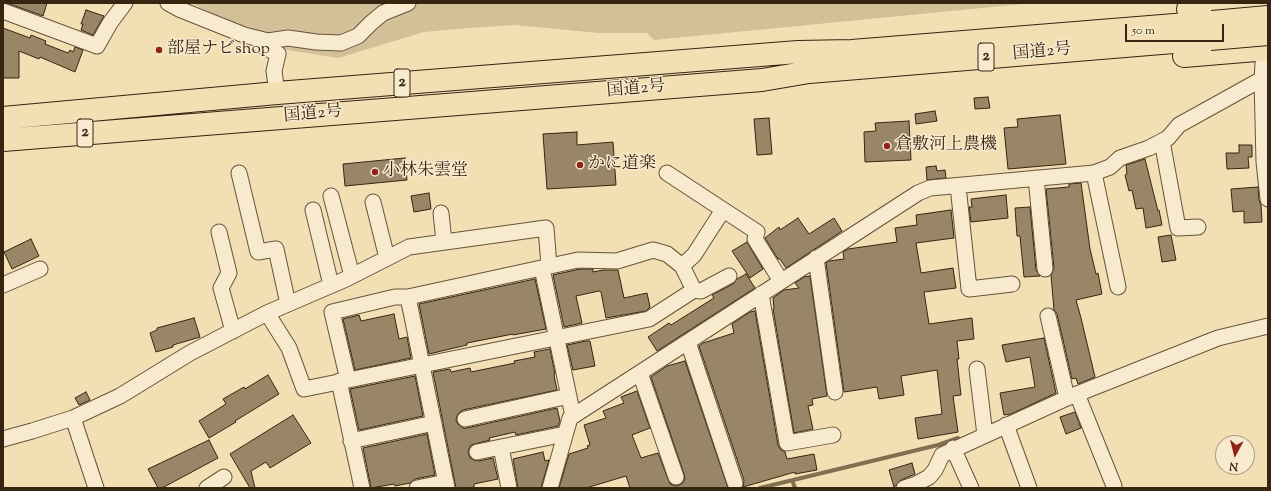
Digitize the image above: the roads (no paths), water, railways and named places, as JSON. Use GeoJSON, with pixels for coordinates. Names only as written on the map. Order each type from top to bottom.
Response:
{"type":"FeatureCollection","features":[{"type":"Feature","properties":{"kind":"highway"},"geometry":{"type":"LineString","coordinates":[[798,52],[848,38],[1268,3]]}},
{"type":"Feature","properties":{"kind":"highway","name":"国道2号"},"geometry":{"type":"LineString","coordinates":[[3,140],[762,80],[809,72],[1211,30],[1268,17]]}},
{"type":"Feature","properties":{"kind":"highway","name":"国道2号"},"geometry":{"type":"LineString","coordinates":[[4,117],[277,93],[798,52],[852,51],[1211,30],[1267,44]]}},
{"type":"Feature","properties":{"kind":"highway"},"geometry":{"type":"LineString","coordinates":[[762,80],[816,82],[991,71],[1267,44]]}},
{"type":"Feature","properties":{"kind":"highway"},"geometry":{"type":"LineString","coordinates":[[3,150],[167,126]]}},
{"type":"Feature","properties":{"kind":"street"},"geometry":{"type":"LineString","coordinates":[[10,9],[98,46],[110,22],[125,3]]}},
{"type":"Feature","properties":{"kind":"street"},"geometry":{"type":"LineString","coordinates":[[168,3],[244,36],[268,41],[288,38],[316,42],[341,43],[358,36],[383,13],[408,3]]}},
{"type":"Feature","properties":{"kind":"street"},"geometry":{"type":"LineString","coordinates":[[259,39],[261,45],[278,54],[274,71],[277,93]]}},
{"type":"Feature","properties":{"kind":"street"},"geometry":{"type":"LineString","coordinates":[[1267,44],[1262,79],[1264,162],[1268,199]]}},
{"type":"Feature","properties":{"kind":"street"},"geometry":{"type":"LineString","coordinates":[[550,488],[570,418],[918,192],[930,188],[1094,173],[1110,167],[1120,158],[1138,153],[1168,138],[1179,125],[1262,79]]}},
{"type":"Feature","properties":{"kind":"street"},"geometry":{"type":"LineString","coordinates":[[1162,141],[1178,228],[1198,227]]}},
{"type":"Feature","properties":{"kind":"street"},"geometry":{"type":"LineString","coordinates":[[240,173],[258,252],[276,249],[288,304]]}},
{"type":"Feature","properties":{"kind":"street"},"geometry":{"type":"LineString","coordinates":[[668,173],[757,232],[755,239],[781,281]]}},
{"type":"Feature","properties":{"kind":"street"},"geometry":{"type":"LineString","coordinates":[[1094,173],[1118,287]]}},
{"type":"Feature","properties":{"kind":"street"},"geometry":{"type":"LineString","coordinates":[[1036,178],[1045,268]]}},
{"type":"Feature","properties":{"kind":"street"},"geometry":{"type":"LineString","coordinates":[[958,186],[969,289],[1012,284]]}},
{"type":"Feature","properties":{"kind":"street"},"geometry":{"type":"LineString","coordinates":[[331,196],[352,276]]}},
{"type":"Feature","properties":{"kind":"street"},"geometry":{"type":"LineString","coordinates":[[373,202],[387,258]]}},
{"type":"Feature","properties":{"kind":"street"},"geometry":{"type":"LineString","coordinates":[[313,210],[331,285]]}},
{"type":"Feature","properties":{"kind":"street"},"geometry":{"type":"LineString","coordinates":[[682,266],[694,255],[723,210]]}},
{"type":"Feature","properties":{"kind":"street"},"geometry":{"type":"LineString","coordinates":[[441,213],[444,242]]}},
{"type":"Feature","properties":{"kind":"street"},"geometry":{"type":"LineString","coordinates":[[3,439],[73,418],[120,396],[190,353],[267,313],[352,276],[409,247],[546,228],[546,267],[557,338],[573,416]]}},
{"type":"Feature","properties":{"kind":"street"},"geometry":{"type":"LineString","coordinates":[[219,232],[229,274],[221,288],[233,331]]}},
{"type":"Feature","properties":{"kind":"street"},"geometry":{"type":"LineString","coordinates":[[362,488],[352,441],[332,312],[395,297],[408,297],[578,260],[617,261],[653,250],[667,254],[682,266],[694,290]]}},
{"type":"Feature","properties":{"kind":"street"},"geometry":{"type":"LineString","coordinates":[[816,258],[835,392]]}},
{"type":"Feature","properties":{"kind":"street"},"geometry":{"type":"LineString","coordinates":[[3,285],[40,269]]}},
{"type":"Feature","properties":{"kind":"street"},"geometry":{"type":"LineString","coordinates":[[267,313],[289,348],[304,389],[649,319],[694,290],[701,291],[729,276]]}},
{"type":"Feature","properties":{"kind":"street"},"geometry":{"type":"LineString","coordinates":[[761,294],[787,443],[833,435]]}},
{"type":"Feature","properties":{"kind":"street"},"geometry":{"type":"LineString","coordinates":[[408,297],[447,485],[417,488]]}},
{"type":"Feature","properties":{"kind":"street"},"geometry":{"type":"LineString","coordinates":[[1048,316],[1072,396],[1114,486]]}},
{"type":"Feature","properties":{"kind":"street"},"geometry":{"type":"LineString","coordinates":[[933,481],[935,470],[942,455],[953,448],[1072,396],[1218,338],[1268,326]]}},
{"type":"Feature","properties":{"kind":"street"},"geometry":{"type":"LineString","coordinates":[[688,342],[736,483]]}},
{"type":"Feature","properties":{"kind":"street"},"geometry":{"type":"LineString","coordinates":[[977,369],[985,435]]}},
{"type":"Feature","properties":{"kind":"street"},"geometry":{"type":"LineString","coordinates":[[640,373],[676,477]]}},
{"type":"Feature","properties":{"kind":"street"},"geometry":{"type":"LineString","coordinates":[[465,420],[569,396]]}},
{"type":"Feature","properties":{"kind":"street"},"geometry":{"type":"LineString","coordinates":[[73,418],[96,488]]}},
{"type":"Feature","properties":{"kind":"street"},"geometry":{"type":"LineString","coordinates":[[352,441],[434,423]]}},
{"type":"Feature","properties":{"kind":"street"},"geometry":{"type":"LineString","coordinates":[[1006,425],[1028,488]]}},
{"type":"Feature","properties":{"kind":"street"},"geometry":{"type":"LineString","coordinates":[[477,452],[565,434]]}},
{"type":"Feature","properties":{"kind":"street"},"geometry":{"type":"LineString","coordinates":[[501,447],[509,488]]}},
{"type":"Feature","properties":{"kind":"street"},"geometry":{"type":"LineString","coordinates":[[953,448],[972,488]]}},
{"type":"Feature","properties":{"kind":"street"},"geometry":{"type":"LineString","coordinates":[[207,488],[224,477]]}},
{"type":"Feature","properties":{"kind":"street"},"geometry":{"type":"LineString","coordinates":[[904,488],[929,477],[933,481]]}},
{"type":"Feature","properties":{"kind":"waterway"},"geometry":{"type":"LineString","coordinates":[[760,488],[938,445],[958,438]]}},
{"type":"Feature","properties":{"kind":"waterway"},"geometry":{"type":"LineString","coordinates":[[792,480],[795,488]]}},
{"type":"Feature","properties":{"kind":"place","name":"部屋ナビshop"},"geometry":{"type":"Point","coordinates":[159,50]}},
{"type":"Feature","properties":{"kind":"place","name":"倉敷河上農機"},"geometry":{"type":"Point","coordinates":[887,146]}},
{"type":"Feature","properties":{"kind":"place","name":"かに道楽"},"geometry":{"type":"Point","coordinates":[580,165]}},
{"type":"Feature","properties":{"kind":"place","name":"小林朱雲堂"},"geometry":{"type":"Point","coordinates":[375,172]}}]}
